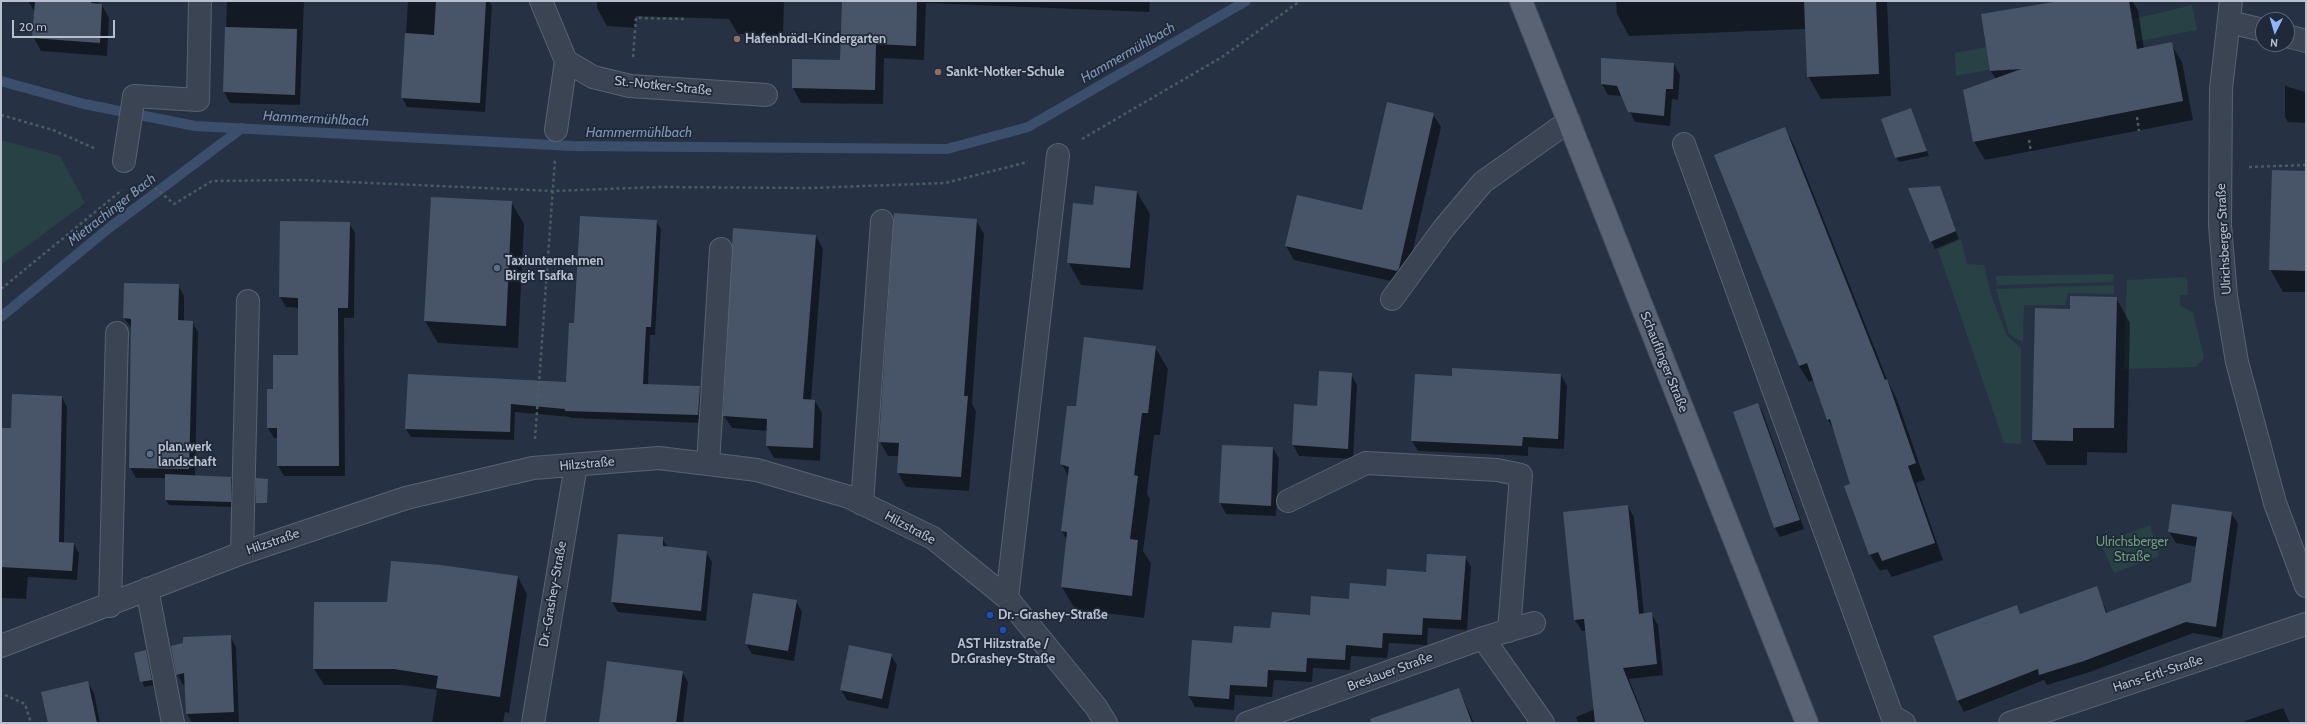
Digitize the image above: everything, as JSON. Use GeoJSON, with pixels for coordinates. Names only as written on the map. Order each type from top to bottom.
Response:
{"type":"FeatureCollection","features":[{"type":"Feature","properties":{"kind":"main road","name":"Schauflinger Straße"},"geometry":{"type":"LineString","coordinates":[[1521,1],[1807,723]]}},
{"type":"Feature","properties":{"kind":"street"},"geometry":{"type":"LineString","coordinates":[[124,161],[134,96],[198,100],[200,1]]}},
{"type":"Feature","properties":{"kind":"street"},"geometry":{"type":"LineString","coordinates":[[541,1],[566,61],[556,130]]}},
{"type":"Feature","properties":{"kind":"street"},"geometry":{"type":"LineString","coordinates":[[2230,11],[2255,25]]}},
{"type":"Feature","properties":{"kind":"street","name":"Ulrichsberger Straße"},"geometry":{"type":"LineString","coordinates":[[2230,11],[2222,89],[2220,225],[2226,296],[2238,362],[2275,503],[2306,586]]}},
{"type":"Feature","properties":{"kind":"street"},"geometry":{"type":"LineString","coordinates":[[2295,38],[2306,41]]}},
{"type":"Feature","properties":{"kind":"street","name":"St.-Notker-Straße"},"geometry":{"type":"LineString","coordinates":[[566,61],[593,77],[630,86],[766,94]]}},
{"type":"Feature","properties":{"kind":"street"},"geometry":{"type":"LineString","coordinates":[[1392,299],[1444,228],[1484,182],[1569,121]]}},
{"type":"Feature","properties":{"kind":"street"},"geometry":{"type":"LineString","coordinates":[[1684,144],[1898,720]]}},
{"type":"Feature","properties":{"kind":"street"},"geometry":{"type":"LineString","coordinates":[[1007,598],[1058,154]]}},
{"type":"Feature","properties":{"kind":"street"},"geometry":{"type":"LineString","coordinates":[[862,504],[882,221]]}},
{"type":"Feature","properties":{"kind":"street"},"geometry":{"type":"LineString","coordinates":[[708,464],[721,248]]}},
{"type":"Feature","properties":{"kind":"street"},"geometry":{"type":"LineString","coordinates":[[242,553],[248,301]]}},
{"type":"Feature","properties":{"kind":"street"},"geometry":{"type":"LineString","coordinates":[[110,606],[117,333]]}},
{"type":"Feature","properties":{"kind":"street","name":"Hilzstraße"},"geometry":{"type":"LineString","coordinates":[[1,646],[110,606],[147,589],[242,553],[406,498],[533,468],[576,466],[659,458],[757,470],[849,497],[933,538],[1007,598],[1106,723]]}},
{"type":"Feature","properties":{"kind":"street"},"geometry":{"type":"LineString","coordinates":[[1288,501],[1366,463],[1497,470],[1521,475],[1509,631]]}},
{"type":"Feature","properties":{"kind":"street","name":"Dr.-Grashey-Straße"},"geometry":{"type":"LineString","coordinates":[[533,723],[576,466]]}},
{"type":"Feature","properties":{"kind":"street"},"geometry":{"type":"LineString","coordinates":[[147,589],[173,723]]}},
{"type":"Feature","properties":{"kind":"street","name":"Breslauer Straße"},"geometry":{"type":"LineString","coordinates":[[1247,723],[1483,638],[1534,623]]}},
{"type":"Feature","properties":{"kind":"street","name":"Hans-Ertl-Straße"},"geometry":{"type":"LineString","coordinates":[[2010,723],[2306,624]]}},
{"type":"Feature","properties":{"kind":"street"},"geometry":{"type":"LineString","coordinates":[[1483,638],[1542,723]]}},
{"type":"Feature","properties":{"kind":"path"},"geometry":{"type":"LineString","coordinates":[[1,115],[53,130],[124,161],[174,204],[212,181],[310,180],[554,191],[659,187],[811,188],[945,183],[1058,154],[1222,57],[1300,1]]}},
{"type":"Feature","properties":{"kind":"path"},"geometry":{"type":"LineString","coordinates":[[630,86],[636,18],[687,19]]}},
{"type":"Feature","properties":{"kind":"path"},"geometry":{"type":"LineString","coordinates":[[2137,117],[2139,131]]}},
{"type":"Feature","properties":{"kind":"path"},"geometry":{"type":"LineString","coordinates":[[2029,140],[2031,152]]}},
{"type":"Feature","properties":{"kind":"path"},"geometry":{"type":"LineString","coordinates":[[2221,167],[2306,165]]}},
{"type":"Feature","properties":{"kind":"path"},"geometry":{"type":"LineString","coordinates":[[1,289],[140,175]]}},
{"type":"Feature","properties":{"kind":"path"},"geometry":{"type":"LineString","coordinates":[[533,468],[554,191]]}},
{"type":"Feature","properties":{"kind":"path"},"geometry":{"type":"LineString","coordinates":[[5,695],[25,704],[31,723]]}},
{"type":"Feature","properties":{"kind":"green space"},"geometry":{"type":"Polygon","coordinates":[[[2192,5],[2197,30],[1956,76],[1955,53],[2134,19],[2192,5]]]}},
{"type":"Feature","properties":{"kind":"green space"},"geometry":{"type":"Polygon","coordinates":[[[1,140],[60,156],[85,203],[1,265],[1,140]]]}},
{"type":"Feature","properties":{"kind":"green space"},"geometry":{"type":"Polygon","coordinates":[[[1961,239],[1967,264],[1984,265],[1991,295],[2007,336],[2021,348],[2021,444],[2004,443],[1938,250],[1961,239]]]}},
{"type":"Feature","properties":{"kind":"green space"},"geometry":{"type":"Polygon","coordinates":[[[2114,274],[2113,282],[1997,285],[1996,276],[2114,274]]]}},
{"type":"Feature","properties":{"kind":"green space"},"geometry":{"type":"Polygon","coordinates":[[[2187,277],[2188,295],[2180,295],[2180,306],[2193,312],[2204,358],[2196,367],[2124,369],[2127,280],[2187,277]]]}},
{"type":"Feature","properties":{"kind":"green space"},"geometry":{"type":"Polygon","coordinates":[[[2114,285],[2114,294],[2068,293],[2065,305],[2024,305],[2023,342],[2009,334],[1996,289],[2114,285]]]}},
{"type":"Feature","properties":{"kind":"green space","name":"Ulrichsberger Straße"},"geometry":{"type":"Polygon","coordinates":[[[2150,525],[2159,556],[2114,573],[2101,544],[2150,525]]]}},
{"type":"Feature","properties":{"kind":"building"},"geometry":{"type":"Polygon","coordinates":[[[35,1],[91,1],[91,3],[102,4],[100,43],[32,38],[35,1]]]}},
{"type":"Feature","properties":{"kind":"building"},"geometry":{"type":"Polygon","coordinates":[[[436,1],[486,1],[480,103],[401,98],[405,33],[434,35],[436,1]]]}},
{"type":"Feature","properties":{"kind":"building"},"geometry":{"type":"Polygon","coordinates":[[[842,1],[917,1],[916,46],[876,44],[875,90],[792,88],[792,59],[840,60],[842,1]]]}},
{"type":"Feature","properties":{"kind":"building"},"geometry":{"type":"Polygon","coordinates":[[[1804,1],[1876,1],[1879,74],[1807,77],[1804,1]]]}},
{"type":"Feature","properties":{"kind":"building"},"geometry":{"type":"Polygon","coordinates":[[[2060,1],[2129,1],[2137,49],[2172,42],[2183,101],[1973,142],[1963,90],[2021,69],[1990,71],[1981,14],[2060,1]]]}},
{"type":"Feature","properties":{"kind":"building"},"geometry":{"type":"Polygon","coordinates":[[[225,27],[297,29],[295,95],[223,92],[225,27]]]}},
{"type":"Feature","properties":{"kind":"building"},"geometry":{"type":"Polygon","coordinates":[[[1601,58],[1674,63],[1673,89],[1666,89],[1664,116],[1628,112],[1617,86],[1601,84],[1601,58]]]}},
{"type":"Feature","properties":{"kind":"building"},"geometry":{"type":"Polygon","coordinates":[[[1387,102],[1434,113],[1399,268],[1397,271],[1285,246],[1297,195],[1362,210],[1387,102]]]}},
{"type":"Feature","properties":{"kind":"building"},"geometry":{"type":"Polygon","coordinates":[[[1911,108],[1927,151],[1895,158],[1881,119],[1911,108]]]}},
{"type":"Feature","properties":{"kind":"building"},"geometry":{"type":"Polygon","coordinates":[[[1785,127],[1885,380],[1887,379],[1916,463],[1908,466],[1935,543],[1882,561],[1878,552],[1869,555],[1844,486],[1850,484],[1830,419],[1827,420],[1807,363],[1799,366],[1714,155],[1785,127]]]}},
{"type":"Feature","properties":{"kind":"building"},"geometry":{"type":"Polygon","coordinates":[[[2272,170],[2306,171],[2306,271],[2269,270],[2272,170]]]}},
{"type":"Feature","properties":{"kind":"building"},"geometry":{"type":"Polygon","coordinates":[[[1095,186],[1137,191],[1130,268],[1067,263],[1073,203],[1093,205],[1095,186]]]}},
{"type":"Feature","properties":{"kind":"building"},"geometry":{"type":"Polygon","coordinates":[[[1940,186],[1956,231],[1930,242],[1908,188],[1940,186]]]}},
{"type":"Feature","properties":{"kind":"building"},"geometry":{"type":"Polygon","coordinates":[[[431,197],[512,201],[506,326],[424,321],[431,197]]]}},
{"type":"Feature","properties":{"kind":"building"},"geometry":{"type":"Polygon","coordinates":[[[894,213],[977,219],[964,396],[968,396],[961,477],[897,473],[899,443],[879,442],[894,213]]]}},
{"type":"Feature","properties":{"kind":"building"},"geometry":{"type":"Polygon","coordinates":[[[580,216],[657,220],[651,327],[646,327],[643,384],[700,386],[698,415],[565,411],[565,409],[511,404],[510,432],[405,429],[408,374],[566,382],[569,323],[574,323],[580,216]]]}},
{"type":"Feature","properties":{"kind":"building"},"geometry":{"type":"Polygon","coordinates":[[[280,221],[350,222],[348,308],[338,308],[339,466],[277,466],[277,428],[267,428],[267,389],[273,389],[273,355],[298,355],[298,298],[279,297],[280,221]]]}},
{"type":"Feature","properties":{"kind":"building"},"geometry":{"type":"Polygon","coordinates":[[[733,228],[816,235],[803,399],[815,400],[813,448],[766,446],[767,419],[723,416],[733,228]]]}},
{"type":"Feature","properties":{"kind":"building"},"geometry":{"type":"Polygon","coordinates":[[[124,283],[179,284],[178,320],[193,321],[189,469],[129,468],[131,319],[123,318],[124,283]]]}},
{"type":"Feature","properties":{"kind":"building"},"geometry":{"type":"Polygon","coordinates":[[[2070,296],[2117,297],[2114,428],[2073,428],[2073,441],[2032,440],[2035,308],[2070,309],[2070,296]]]}},
{"type":"Feature","properties":{"kind":"building"},"geometry":{"type":"Polygon","coordinates":[[[1084,337],[1156,346],[1148,413],[1142,413],[1134,475],[1138,476],[1130,539],[1138,540],[1132,596],[1061,587],[1067,532],[1061,531],[1069,467],[1060,464],[1067,406],[1076,406],[1084,337]]]}},
{"type":"Feature","properties":{"kind":"building"},"geometry":{"type":"Polygon","coordinates":[[[1452,368],[1561,374],[1558,439],[1523,437],[1522,446],[1411,441],[1415,374],[1452,376],[1452,368]]]}},
{"type":"Feature","properties":{"kind":"building"},"geometry":{"type":"Polygon","coordinates":[[[1319,371],[1352,373],[1348,449],[1292,445],[1294,404],[1317,406],[1319,371]]]}},
{"type":"Feature","properties":{"kind":"building"},"geometry":{"type":"Polygon","coordinates":[[[12,394],[62,396],[59,542],[74,543],[72,571],[1,567],[1,428],[11,428],[12,394]]]}},
{"type":"Feature","properties":{"kind":"building"},"geometry":{"type":"Polygon","coordinates":[[[1758,403],[1800,520],[1774,528],[1733,412],[1758,403]]]}},
{"type":"Feature","properties":{"kind":"building"},"geometry":{"type":"Polygon","coordinates":[[[1222,445],[1273,447],[1271,506],[1219,503],[1222,445]]]}},
{"type":"Feature","properties":{"kind":"building"},"geometry":{"type":"Polygon","coordinates":[[[165,474],[231,477],[231,502],[165,500],[165,474]]]}},
{"type":"Feature","properties":{"kind":"building"},"geometry":{"type":"Polygon","coordinates":[[[256,478],[268,479],[267,503],[256,503],[256,478]]]}},
{"type":"Feature","properties":{"kind":"building"},"geometry":{"type":"Polygon","coordinates":[[[2172,504],[2232,512],[2216,627],[2186,622],[2084,661],[2039,675],[2038,669],[1957,701],[1933,636],[2017,605],[2020,614],[2097,586],[2106,613],[2191,582],[2197,537],[2168,532],[2172,504]]]}},
{"type":"Feature","properties":{"kind":"building"},"geometry":{"type":"Polygon","coordinates":[[[1628,505],[1639,614],[1652,612],[1657,664],[1623,668],[1645,723],[1595,723],[1584,619],[1574,620],[1563,512],[1628,505]]]}},
{"type":"Feature","properties":{"kind":"building"},"geometry":{"type":"Polygon","coordinates":[[[618,534],[663,537],[663,546],[707,551],[701,611],[611,602],[618,534]]]}},
{"type":"Feature","properties":{"kind":"building"},"geometry":{"type":"Polygon","coordinates":[[[1427,554],[1466,556],[1461,620],[1423,618],[1422,635],[1383,633],[1382,648],[1346,645],[1345,660],[1307,658],[1306,672],[1268,670],[1267,687],[1230,685],[1229,699],[1188,696],[1192,640],[1232,643],[1234,626],[1270,628],[1272,612],[1310,615],[1311,596],[1349,599],[1350,583],[1386,586],[1387,569],[1426,572],[1427,554]]]}},
{"type":"Feature","properties":{"kind":"building"},"geometry":{"type":"Polygon","coordinates":[[[391,561],[441,565],[518,576],[500,697],[436,688],[438,676],[394,669],[313,669],[314,602],[387,602],[391,561]]]}},
{"type":"Feature","properties":{"kind":"building"},"geometry":{"type":"Polygon","coordinates":[[[753,593],[797,600],[788,651],[745,644],[753,593]]]}},
{"type":"Feature","properties":{"kind":"building"},"geometry":{"type":"Polygon","coordinates":[[[231,635],[234,712],[186,714],[184,673],[176,675],[171,646],[183,643],[183,637],[231,635]]]}},
{"type":"Feature","properties":{"kind":"building"},"geometry":{"type":"Polygon","coordinates":[[[849,645],[892,654],[882,699],[840,690],[849,645]]]}},
{"type":"Feature","properties":{"kind":"building"},"geometry":{"type":"Polygon","coordinates":[[[146,650],[152,680],[140,682],[134,653],[146,650]]]}},
{"type":"Feature","properties":{"kind":"building"},"geometry":{"type":"Polygon","coordinates":[[[607,661],[683,671],[676,723],[599,723],[607,661]]]}},
{"type":"Feature","properties":{"kind":"building"},"geometry":{"type":"Polygon","coordinates":[[[88,681],[97,723],[48,723],[41,692],[88,681]]]}},
{"type":"Feature","properties":{"kind":"building"},"geometry":{"type":"Polygon","coordinates":[[[1459,688],[1472,723],[1371,723],[1370,719],[1459,688]]]}},
{"type":"Feature","properties":{"kind":"waterway","name":"Hammermühlbach"},"geometry":{"type":"LineString","coordinates":[[1,81],[84,104],[195,126],[572,146],[947,149],[1028,127],[1246,1]]}},
{"type":"Feature","properties":{"kind":"waterway","name":"Mietrachinger Bach"},"geometry":{"type":"LineString","coordinates":[[1,317],[109,228],[242,128]]}},
{"type":"Feature","properties":{"kind":"place","name":"Hafenbrädl-Kindergarten"},"geometry":{"type":"Point","coordinates":[737,39]}},
{"type":"Feature","properties":{"kind":"place","name":"Sankt-Notker-Schule"},"geometry":{"type":"Point","coordinates":[938,72]}},
{"type":"Feature","properties":{"kind":"place","name":"Taxiunternehmen Birgit Tsafka"},"geometry":{"type":"Point","coordinates":[497,268]}},
{"type":"Feature","properties":{"kind":"place","name":"plan.werk landschaft"},"geometry":{"type":"Point","coordinates":[150,454]}},
{"type":"Feature","properties":{"kind":"place","name":"Dr.-Grashey-Straße"},"geometry":{"type":"Point","coordinates":[990,615]}},
{"type":"Feature","properties":{"kind":"place","name":"AST Hilzstraße / Dr.Grashey-Straße"},"geometry":{"type":"Point","coordinates":[1003,630]}}]}
